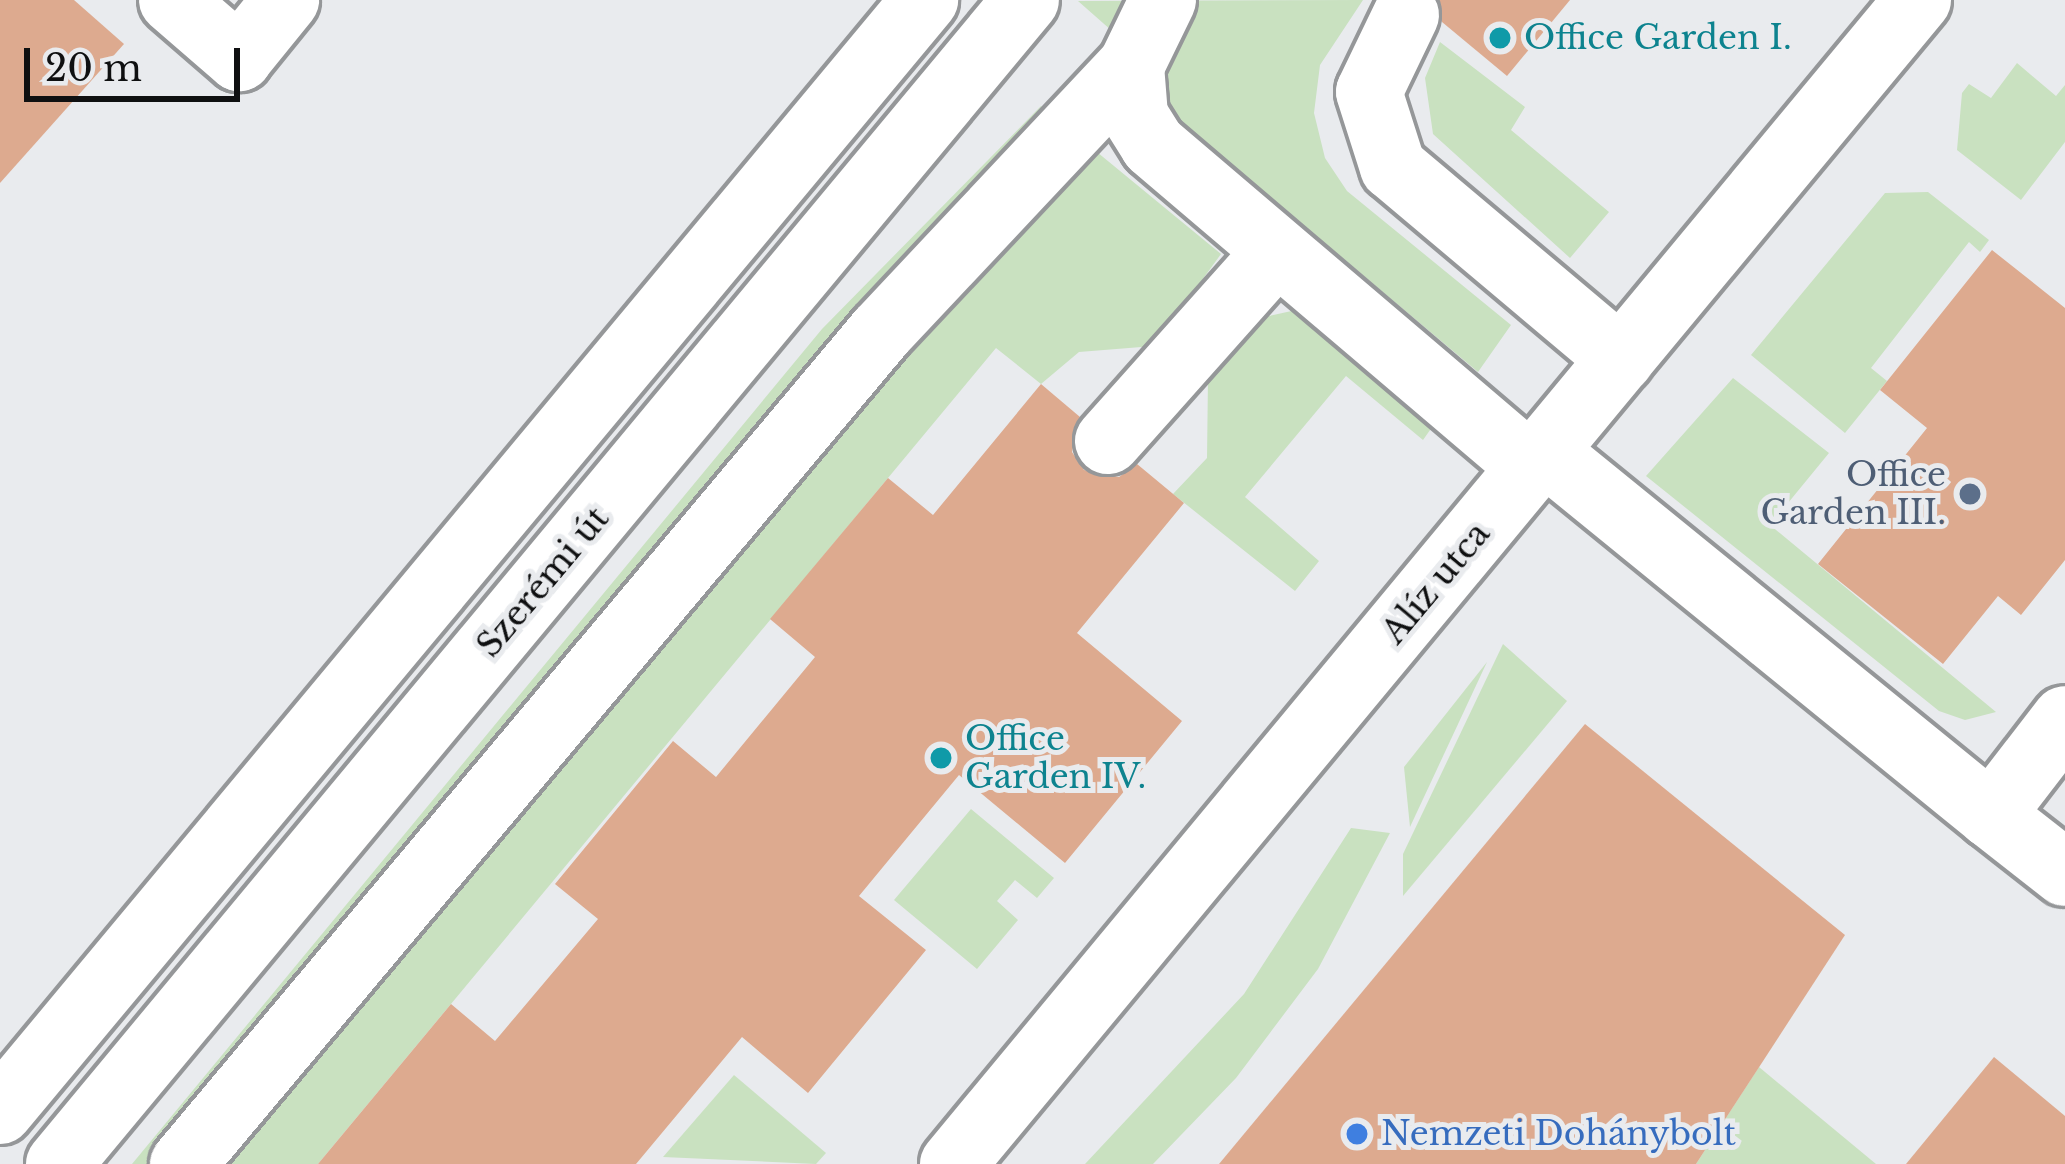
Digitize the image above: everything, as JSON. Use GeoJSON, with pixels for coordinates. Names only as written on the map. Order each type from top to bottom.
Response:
{"type":"FeatureCollection","features":[{"type":"Feature","properties":{"kind":"main road"},"geometry":{"type":"LineString","coordinates":[[172,0],[239,58],[286,0]]}},
{"type":"Feature","properties":{"kind":"main road"},"geometry":{"type":"LineString","coordinates":[[0,1111],[925,0]]}},
{"type":"Feature","properties":{"kind":"main road","name":"Szerémi út"},"geometry":{"type":"LineString","coordinates":[[59,1164],[1026,0]]}},
{"type":"Feature","properties":{"kind":"main road"},"geometry":{"type":"LineString","coordinates":[[183,1164],[880,333],[1131,66],[1163,0]]}},
{"type":"Feature","properties":{"kind":"main road","name":"Alíz utca"},"geometry":{"type":"LineString","coordinates":[[953,1164],[1918,0]]}},
{"type":"Feature","properties":{"kind":"main road"},"geometry":{"type":"LineString","coordinates":[[1406,15],[1369,92],[1393,167],[1621,358]]}},
{"type":"Feature","properties":{"kind":"main road"},"geometry":{"type":"LineString","coordinates":[[1131,66],[1135,116],[1153,145],[1538,460],[2065,873]]}},
{"type":"Feature","properties":{"kind":"main road"},"geometry":{"type":"LineString","coordinates":[[1108,441],[1277,251]]}},
{"type":"Feature","properties":{"kind":"main road"},"geometry":{"type":"LineString","coordinates":[[1991,815],[2065,719]]}},
{"type":"Feature","properties":{"kind":"green space"},"geometry":{"type":"Polygon","coordinates":[[[1363,0],[1320,65],[1314,113],[1325,158],[1347,191],[1511,325],[1478,372],[1171,114],[1162,75],[1078,1],[1363,0]]]}},
{"type":"Feature","properties":{"kind":"green space"},"geometry":{"type":"Polygon","coordinates":[[[1440,42],[1525,107],[1511,130],[1609,212],[1570,258],[1433,134],[1425,78],[1440,42]]]}},
{"type":"Feature","properties":{"kind":"green space"},"geometry":{"type":"Polygon","coordinates":[[[2017,63],[2056,96],[2065,85],[2065,142],[2021,200],[1957,150],[1962,93],[1969,84],[1991,98],[2017,63]]]}},
{"type":"Feature","properties":{"kind":"green space"},"geometry":{"type":"Polygon","coordinates":[[[1041,106],[1221,254],[1154,346],[1079,352],[1041,384],[996,348],[318,1164],[132,1164],[822,329],[1041,106]]]}},
{"type":"Feature","properties":{"kind":"green space"},"geometry":{"type":"Polygon","coordinates":[[[1928,192],[1989,240],[1980,252],[1969,242],[1871,368],[1887,381],[1845,433],[1751,355],[1885,193],[1928,192]]]}},
{"type":"Feature","properties":{"kind":"green space"},"geometry":{"type":"Polygon","coordinates":[[[1296,310],[1435,423],[1423,440],[1346,376],[1245,497],[1319,561],[1295,591],[1173,494],[1207,458],[1208,377],[1256,319],[1296,310]]]}},
{"type":"Feature","properties":{"kind":"green space"},"geometry":{"type":"Polygon","coordinates":[[[1733,378],[1829,453],[1770,525],[1996,712],[1965,720],[1939,711],[1646,476],[1733,378]]]}},
{"type":"Feature","properties":{"kind":"green space"},"geometry":{"type":"Polygon","coordinates":[[[1503,644],[1567,701],[1403,896],[1403,854],[1503,644]]]}},
{"type":"Feature","properties":{"kind":"green space"},"geometry":{"type":"Polygon","coordinates":[[[1487,662],[1410,827],[1404,767],[1487,662]]]}},
{"type":"Feature","properties":{"kind":"green space"},"geometry":{"type":"Polygon","coordinates":[[[971,809],[1054,878],[1037,898],[1015,880],[997,901],[1018,920],[977,969],[894,900],[971,809]]]}},
{"type":"Feature","properties":{"kind":"green space"},"geometry":{"type":"Polygon","coordinates":[[[1351,828],[1390,833],[1318,969],[1236,1078],[1153,1164],[1085,1164],[1244,994],[1351,828]]]}},
{"type":"Feature","properties":{"kind":"green space"},"geometry":{"type":"Polygon","coordinates":[[[1759,1067],[1876,1164],[1696,1164],[1759,1067]]]}},
{"type":"Feature","properties":{"kind":"green space"},"geometry":{"type":"Polygon","coordinates":[[[734,1075],[826,1153],[816,1164],[663,1157],[734,1075]]]}},
{"type":"Feature","properties":{"kind":"building"},"geometry":{"type":"Polygon","coordinates":[[[0,0],[74,0],[124,44],[0,183],[0,0]]]}},
{"type":"Feature","properties":{"kind":"building","name":"Office Garden I."},"geometry":{"type":"Polygon","coordinates":[[[1439,0],[1570,0],[1507,76],[1442,22],[1439,0]]]}},
{"type":"Feature","properties":{"kind":"building","name":"Office Garden III."},"geometry":{"type":"Polygon","coordinates":[[[1992,250],[2065,308],[2065,560],[2021,615],[1998,596],[1943,664],[1818,564],[1927,428],[1880,390],[1992,250]]]}},
{"type":"Feature","properties":{"kind":"building","name":"Office Garden IV."},"geometry":{"type":"Polygon","coordinates":[[[1041,384],[1080,417],[1072,452],[1084,470],[1119,477],[1137,464],[1184,503],[1077,633],[1182,721],[1065,863],[959,775],[859,896],[926,950],[808,1093],[742,1037],[636,1164],[318,1164],[451,1004],[495,1041],[598,919],[555,884],[673,741],[716,777],[815,657],[770,619],[888,478],[933,515],[1041,384]]]}},
{"type":"Feature","properties":{"kind":"building"},"geometry":{"type":"Polygon","coordinates":[[[1585,724],[1845,935],[1696,1164],[1219,1164],[1585,724]]]}},
{"type":"Feature","properties":{"kind":"building"},"geometry":{"type":"Polygon","coordinates":[[[1994,1057],[2065,1116],[2065,1164],[1906,1164],[1994,1057]]]}},
{"type":"Feature","properties":{"kind":"place","name":"Office Garden I."},"geometry":{"type":"Point","coordinates":[1500,38]}},
{"type":"Feature","properties":{"kind":"place","name":"Office Garden III."},"geometry":{"type":"Point","coordinates":[1970,494]}},
{"type":"Feature","properties":{"kind":"place","name":"Office Garden IV."},"geometry":{"type":"Point","coordinates":[941,758]}},
{"type":"Feature","properties":{"kind":"place","name":"Nemzeti Dohánybolt"},"geometry":{"type":"Point","coordinates":[1357,1134]}}]}
